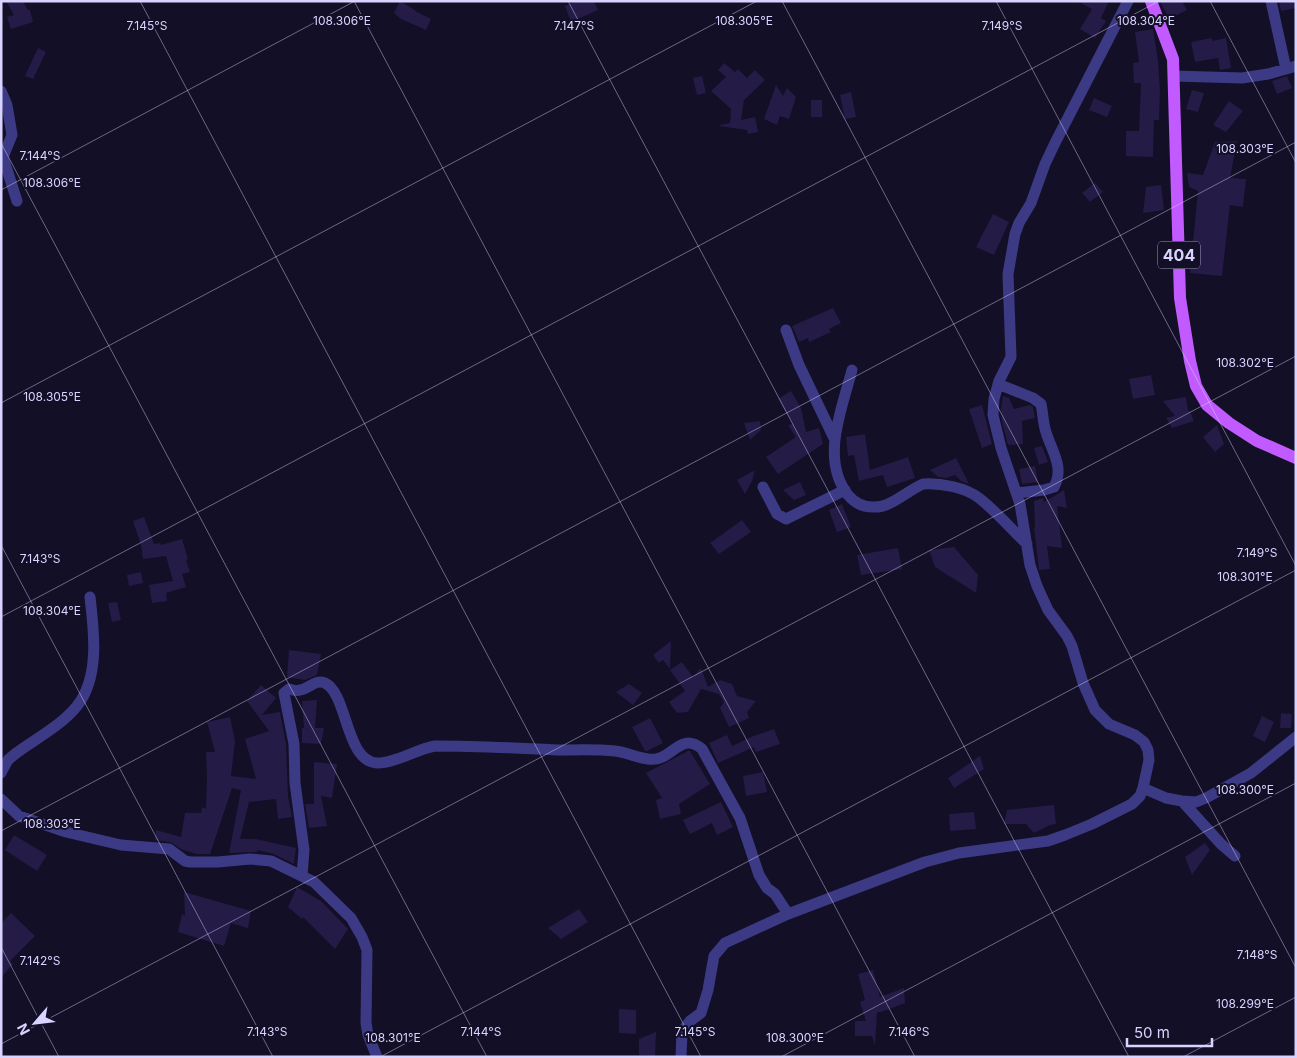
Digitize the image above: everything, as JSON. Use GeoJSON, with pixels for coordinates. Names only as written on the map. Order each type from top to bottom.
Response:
{"type":"FeatureCollection","features":[{"type":"Feature","properties":{"kind":"main road","name":"404"},"geometry":{"type":"LineString","coordinates":[[1151,1],[1173,59],[1180,298],[1196,386],[1207,405],[1229,423],[1257,442],[1296,458]]}},
{"type":"Feature","properties":{"kind":"street"},"geometry":{"type":"LineString","coordinates":[[682,1057],[682,1032],[690,1021],[701,1012],[708,990],[714,956],[725,943],[788,914],[939,857],[1048,841],[1065,835],[1132,804],[1140,796],[1149,760],[1148,750],[1144,742],[1136,735],[1109,724],[1095,710],[1072,646],[1048,610],[1037,586],[1018,493],[995,430],[993,415],[994,399],[998,384],[1010,357],[1008,274],[1015,234],[1031,203],[1055,143],[1128,1]]}},
{"type":"Feature","properties":{"kind":"street"},"geometry":{"type":"LineString","coordinates":[[1174,76],[1242,78],[1268,74],[1291,67],[1271,1]]}},
{"type":"Feature","properties":{"kind":"street"},"geometry":{"type":"LineString","coordinates":[[1,91],[7,105],[12,135],[3,157],[17,201]]}},
{"type":"Feature","properties":{"kind":"street"},"geometry":{"type":"LineString","coordinates":[[786,330],[799,365],[835,440]]}},
{"type":"Feature","properties":{"kind":"street"},"geometry":{"type":"LineString","coordinates":[[852,370],[837,425],[835,440],[836,468],[845,490],[852,500],[860,506],[884,506],[923,484],[937,484],[962,490],[978,498],[1027,544]]}},
{"type":"Feature","properties":{"kind":"street"},"geometry":{"type":"LineString","coordinates":[[998,384],[1033,398],[1041,404],[1046,433],[1057,458],[1057,479],[1054,486],[1044,490],[1018,493]]}},
{"type":"Feature","properties":{"kind":"street"},"geometry":{"type":"LineString","coordinates":[[763,488],[776,514],[786,519],[845,490]]}},
{"type":"Feature","properties":{"kind":"street"},"geometry":{"type":"LineString","coordinates":[[1,773],[8,760],[67,717],[78,705],[87,687],[93,664],[94,636],[90,597]]}},
{"type":"Feature","properties":{"kind":"street"},"geometry":{"type":"LineString","coordinates":[[302,876],[304,850],[296,783],[294,744],[284,693],[287,690],[301,690],[316,682],[325,684],[334,692],[350,733],[361,754],[367,761],[375,763],[384,763],[425,747],[436,746],[499,746],[616,751],[655,760],[684,743],[693,743],[702,749],[740,818],[759,875],[767,888],[775,894],[788,914]]}},
{"type":"Feature","properties":{"kind":"street"},"geometry":{"type":"LineString","coordinates":[[1143,788],[1166,798],[1196,802],[1251,772],[1296,737]]}},
{"type":"Feature","properties":{"kind":"street"},"geometry":{"type":"LineString","coordinates":[[1,799],[19,816],[88,838],[121,845],[169,849],[173,850],[185,861],[190,862],[250,859],[271,860],[314,882],[351,918],[362,937],[366,950],[366,1022],[371,1044],[377,1057]]}},
{"type":"Feature","properties":{"kind":"street"},"geometry":{"type":"LineString","coordinates":[[1182,801],[1221,844],[1235,856]]}},
{"type":"Feature","properties":{"kind":"building"},"geometry":{"type":"Polygon","coordinates":[[[6,1],[23,1],[28,10],[30,10],[33,22],[11,29],[7,17],[14,15],[6,1]]]}},
{"type":"Feature","properties":{"kind":"building"},"geometry":{"type":"Polygon","coordinates":[[[400,1],[431,19],[426,30],[401,19],[394,13],[400,1]]]}},
{"type":"Feature","properties":{"kind":"building"},"geometry":{"type":"Polygon","coordinates":[[[576,1],[594,1],[598,10],[571,22],[565,6],[576,1]]]}},
{"type":"Feature","properties":{"kind":"building"},"geometry":{"type":"Polygon","coordinates":[[[1077,1],[1109,1],[1101,18],[1106,21],[1095,38],[1080,29],[1092,9],[1077,1]]]}},
{"type":"Feature","properties":{"kind":"building"},"geometry":{"type":"Polygon","coordinates":[[[1160,1],[1182,1],[1187,10],[1169,19],[1160,1]]]}},
{"type":"Feature","properties":{"kind":"building"},"geometry":{"type":"Polygon","coordinates":[[[1279,1],[1296,1],[1296,8],[1281,11],[1279,1]]]}},
{"type":"Feature","properties":{"kind":"building"},"geometry":{"type":"Polygon","coordinates":[[[1153,29],[1160,91],[1159,120],[1154,120],[1153,157],[1126,156],[1126,131],[1139,131],[1141,83],[1134,83],[1133,63],[1139,62],[1135,32],[1153,29]]]}},
{"type":"Feature","properties":{"kind":"building"},"geometry":{"type":"Polygon","coordinates":[[[1212,38],[1212,41],[1226,38],[1231,68],[1220,70],[1218,58],[1195,62],[1191,42],[1212,38]]]}},
{"type":"Feature","properties":{"kind":"building"},"geometry":{"type":"Polygon","coordinates":[[[38,48],[46,52],[33,79],[25,76],[38,48]]]}},
{"type":"Feature","properties":{"kind":"building"},"geometry":{"type":"Polygon","coordinates":[[[724,63],[735,72],[738,69],[747,78],[755,70],[765,80],[744,100],[741,120],[755,117],[758,132],[748,134],[747,130],[720,126],[730,123],[731,109],[711,91],[726,77],[718,70],[724,63]]]}},
{"type":"Feature","properties":{"kind":"building"},"geometry":{"type":"Polygon","coordinates":[[[702,76],[706,93],[697,95],[693,78],[702,76]]]}},
{"type":"Feature","properties":{"kind":"building"},"geometry":{"type":"Polygon","coordinates":[[[1287,76],[1292,88],[1277,94],[1272,81],[1287,76]]]}},
{"type":"Feature","properties":{"kind":"building"},"geometry":{"type":"Polygon","coordinates":[[[776,85],[783,96],[787,88],[796,97],[789,119],[780,116],[777,125],[764,119],[776,85]]]}},
{"type":"Feature","properties":{"kind":"building"},"geometry":{"type":"Polygon","coordinates":[[[1192,90],[1204,93],[1198,112],[1186,109],[1192,90]]]}},
{"type":"Feature","properties":{"kind":"building"},"geometry":{"type":"Polygon","coordinates":[[[851,92],[856,117],[845,119],[840,95],[851,92]]]}},
{"type":"Feature","properties":{"kind":"building"},"geometry":{"type":"Polygon","coordinates":[[[1094,98],[1112,106],[1107,117],[1089,110],[1094,98]]]}},
{"type":"Feature","properties":{"kind":"building"},"geometry":{"type":"Polygon","coordinates":[[[811,100],[822,100],[822,117],[811,117],[811,100]]]}},
{"type":"Feature","properties":{"kind":"building"},"geometry":{"type":"Polygon","coordinates":[[[1229,101],[1243,111],[1226,132],[1213,125],[1229,101]]]}},
{"type":"Feature","properties":{"kind":"building"},"geometry":{"type":"Polygon","coordinates":[[[1237,141],[1230,178],[1246,179],[1243,207],[1230,205],[1222,276],[1190,273],[1198,191],[1189,187],[1187,173],[1203,175],[1215,142],[1237,141]]]}},
{"type":"Feature","properties":{"kind":"building"},"geometry":{"type":"Polygon","coordinates":[[[1095,183],[1103,192],[1090,202],[1082,193],[1095,183]]]}},
{"type":"Feature","properties":{"kind":"building"},"geometry":{"type":"Polygon","coordinates":[[[1161,185],[1164,210],[1143,213],[1146,187],[1161,185]]]}},
{"type":"Feature","properties":{"kind":"building"},"geometry":{"type":"Polygon","coordinates":[[[993,214],[1009,222],[994,255],[976,247],[993,214]]]}},
{"type":"Feature","properties":{"kind":"building"},"geometry":{"type":"Polygon","coordinates":[[[833,308],[841,323],[829,329],[831,332],[809,342],[808,338],[799,342],[792,326],[833,308]]]}},
{"type":"Feature","properties":{"kind":"building"},"geometry":{"type":"Polygon","coordinates":[[[1151,375],[1155,395],[1133,399],[1129,379],[1151,375]]]}},
{"type":"Feature","properties":{"kind":"building"},"geometry":{"type":"Polygon","coordinates":[[[791,391],[801,408],[806,432],[819,428],[823,444],[778,474],[766,457],[796,437],[788,425],[793,424],[778,399],[791,391]]]}},
{"type":"Feature","properties":{"kind":"building"},"geometry":{"type":"Polygon","coordinates":[[[1003,396],[1009,398],[1014,409],[1030,405],[1033,407],[1035,418],[1022,421],[1023,444],[1008,445],[1002,422],[1003,396]]]}},
{"type":"Feature","properties":{"kind":"building"},"geometry":{"type":"Polygon","coordinates":[[[1186,397],[1188,411],[1190,411],[1194,421],[1172,428],[1166,418],[1175,416],[1163,401],[1186,397]]]}},
{"type":"Feature","properties":{"kind":"building"},"geometry":{"type":"Polygon","coordinates":[[[982,405],[992,444],[982,448],[969,409],[982,405]]]}},
{"type":"Feature","properties":{"kind":"building"},"geometry":{"type":"Polygon","coordinates":[[[760,421],[761,430],[750,440],[744,423],[760,421]]]}},
{"type":"Feature","properties":{"kind":"building"},"geometry":{"type":"Polygon","coordinates":[[[1217,425],[1224,444],[1215,452],[1203,437],[1217,425]]]}},
{"type":"Feature","properties":{"kind":"building"},"geometry":{"type":"Polygon","coordinates":[[[865,434],[870,470],[908,457],[915,478],[887,487],[883,475],[859,481],[854,455],[848,456],[846,437],[865,434]]]}},
{"type":"Feature","properties":{"kind":"building"},"geometry":{"type":"Polygon","coordinates":[[[1042,446],[1048,462],[1039,465],[1034,448],[1042,446]]]}},
{"type":"Feature","properties":{"kind":"building"},"geometry":{"type":"Polygon","coordinates":[[[956,458],[969,484],[961,481],[955,475],[946,478],[938,477],[930,470],[956,458]]]}},
{"type":"Feature","properties":{"kind":"building"},"geometry":{"type":"Polygon","coordinates":[[[1035,466],[1038,482],[1022,484],[1019,469],[1035,466]]]}},
{"type":"Feature","properties":{"kind":"building"},"geometry":{"type":"Polygon","coordinates":[[[755,470],[752,481],[745,494],[737,480],[755,470]]]}},
{"type":"Feature","properties":{"kind":"building"},"geometry":{"type":"Polygon","coordinates":[[[800,482],[806,495],[794,500],[783,490],[800,482]]]}},
{"type":"Feature","properties":{"kind":"building"},"geometry":{"type":"Polygon","coordinates":[[[1064,490],[1067,508],[1057,506],[1062,548],[1047,546],[1050,569],[1039,570],[1034,527],[1034,501],[1043,498],[1044,502],[1064,490]]]}},
{"type":"Feature","properties":{"kind":"building"},"geometry":{"type":"Polygon","coordinates":[[[842,504],[851,527],[837,532],[829,510],[842,504]]]}},
{"type":"Feature","properties":{"kind":"building"},"geometry":{"type":"Polygon","coordinates":[[[144,517],[154,544],[160,543],[161,545],[182,539],[188,559],[186,560],[190,572],[182,574],[186,587],[166,593],[167,601],[152,603],[149,585],[173,581],[166,556],[143,559],[141,545],[133,521],[144,517]]]}},
{"type":"Feature","properties":{"kind":"building"},"geometry":{"type":"Polygon","coordinates":[[[742,520],[751,532],[719,554],[710,543],[742,520]]]}},
{"type":"Feature","properties":{"kind":"building"},"geometry":{"type":"Polygon","coordinates":[[[954,547],[978,575],[976,593],[935,567],[929,550],[954,547]]]}},
{"type":"Feature","properties":{"kind":"building"},"geometry":{"type":"Polygon","coordinates":[[[898,548],[902,569],[861,575],[857,555],[898,548]]]}},
{"type":"Feature","properties":{"kind":"building"},"geometry":{"type":"Polygon","coordinates":[[[141,572],[143,583],[129,586],[127,575],[141,572]]]}},
{"type":"Feature","properties":{"kind":"building"},"geometry":{"type":"Polygon","coordinates":[[[117,602],[121,620],[112,622],[108,603],[117,602]]]}},
{"type":"Feature","properties":{"kind":"building"},"geometry":{"type":"Polygon","coordinates":[[[671,641],[670,669],[663,660],[659,663],[653,655],[671,641]]]}},
{"type":"Feature","properties":{"kind":"building"},"geometry":{"type":"Polygon","coordinates":[[[289,650],[321,654],[317,675],[305,680],[287,677],[289,650]]]}},
{"type":"Feature","properties":{"kind":"building"},"geometry":{"type":"Polygon","coordinates":[[[682,662],[693,677],[701,668],[708,687],[720,680],[732,684],[737,696],[756,701],[747,712],[749,718],[729,727],[720,708],[724,702],[719,694],[701,689],[688,712],[677,713],[669,702],[685,691],[670,670],[682,662]]]}},
{"type":"Feature","properties":{"kind":"building"},"geometry":{"type":"Polygon","coordinates":[[[629,684],[642,693],[633,705],[616,692],[629,684]]]}},
{"type":"Feature","properties":{"kind":"building"},"geometry":{"type":"Polygon","coordinates":[[[261,685],[276,698],[262,715],[280,712],[286,744],[288,796],[292,817],[278,819],[276,799],[249,802],[240,839],[256,839],[296,848],[294,864],[274,854],[257,850],[257,852],[229,853],[241,790],[232,788],[210,854],[197,854],[183,850],[170,842],[155,840],[156,830],[181,837],[185,813],[201,813],[202,807],[206,809],[206,752],[215,752],[207,722],[230,717],[235,741],[231,776],[256,779],[245,739],[269,731],[247,701],[261,685]]]}},
{"type":"Feature","properties":{"kind":"building"},"geometry":{"type":"Polygon","coordinates":[[[317,700],[315,728],[324,728],[321,744],[302,743],[302,728],[304,728],[302,701],[317,700]]]}},
{"type":"Feature","properties":{"kind":"building"},"geometry":{"type":"Polygon","coordinates":[[[1281,713],[1292,714],[1291,728],[1280,728],[1281,713]]]}},
{"type":"Feature","properties":{"kind":"building"},"geometry":{"type":"Polygon","coordinates":[[[1262,716],[1274,722],[1265,742],[1253,736],[1262,716]]]}},
{"type":"Feature","properties":{"kind":"building"},"geometry":{"type":"Polygon","coordinates":[[[650,718],[663,743],[645,751],[632,727],[650,718]]]}},
{"type":"Feature","properties":{"kind":"building"},"geometry":{"type":"Polygon","coordinates":[[[774,729],[780,744],[756,752],[754,747],[718,763],[709,743],[727,735],[732,746],[774,729]]]}},
{"type":"Feature","properties":{"kind":"building"},"geometry":{"type":"Polygon","coordinates":[[[690,751],[710,784],[679,804],[681,814],[660,819],[656,800],[662,798],[646,773],[690,751]]]}},
{"type":"Feature","properties":{"kind":"building"},"geometry":{"type":"Polygon","coordinates":[[[980,756],[984,769],[954,788],[948,778],[980,756]]]}},
{"type":"Feature","properties":{"kind":"building"},"geometry":{"type":"Polygon","coordinates":[[[314,762],[337,764],[332,798],[321,796],[327,826],[309,828],[305,804],[314,804],[314,762]]]}},
{"type":"Feature","properties":{"kind":"building"},"geometry":{"type":"Polygon","coordinates":[[[763,772],[767,792],[746,796],[743,776],[763,772]]]}},
{"type":"Feature","properties":{"kind":"building"},"geometry":{"type":"Polygon","coordinates":[[[721,802],[733,827],[717,835],[712,823],[690,834],[683,820],[721,802]]]}},
{"type":"Feature","properties":{"kind":"building"},"geometry":{"type":"Polygon","coordinates":[[[1054,805],[1056,824],[1034,833],[1026,824],[1004,824],[1007,810],[1054,805]]]}},
{"type":"Feature","properties":{"kind":"building"},"geometry":{"type":"Polygon","coordinates":[[[974,812],[976,829],[950,831],[949,814],[974,812]]]}},
{"type":"Feature","properties":{"kind":"building"},"geometry":{"type":"Polygon","coordinates":[[[14,835],[47,855],[37,871],[5,850],[14,835]]]}},
{"type":"Feature","properties":{"kind":"building"},"geometry":{"type":"Polygon","coordinates":[[[1205,843],[1210,850],[1192,875],[1185,857],[1205,843]]]}},
{"type":"Feature","properties":{"kind":"building"},"geometry":{"type":"Polygon","coordinates":[[[297,887],[321,901],[348,929],[335,949],[303,917],[302,919],[288,907],[297,887]]]}},
{"type":"Feature","properties":{"kind":"building"},"geometry":{"type":"Polygon","coordinates":[[[184,892],[251,911],[248,928],[231,923],[224,946],[178,932],[182,914],[185,916],[184,892]]]}},
{"type":"Feature","properties":{"kind":"building"},"geometry":{"type":"Polygon","coordinates":[[[579,909],[588,922],[561,939],[548,928],[579,909]]]}},
{"type":"Feature","properties":{"kind":"building"},"geometry":{"type":"Polygon","coordinates":[[[11,913],[35,936],[10,961],[13,964],[1,978],[1,923],[11,913]]]}},
{"type":"Feature","properties":{"kind":"building"},"geometry":{"type":"Polygon","coordinates":[[[873,970],[880,997],[904,988],[905,1003],[877,1012],[875,1046],[872,1036],[855,1036],[855,1021],[866,1021],[860,1002],[865,1000],[858,974],[873,970]]]}},
{"type":"Feature","properties":{"kind":"building"},"geometry":{"type":"Polygon","coordinates":[[[619,1009],[636,1010],[636,1034],[619,1033],[619,1009]]]}},
{"type":"Feature","properties":{"kind":"building"},"geometry":{"type":"Polygon","coordinates":[[[656,1032],[655,1056],[639,1055],[639,1039],[656,1032]]]}}]}
